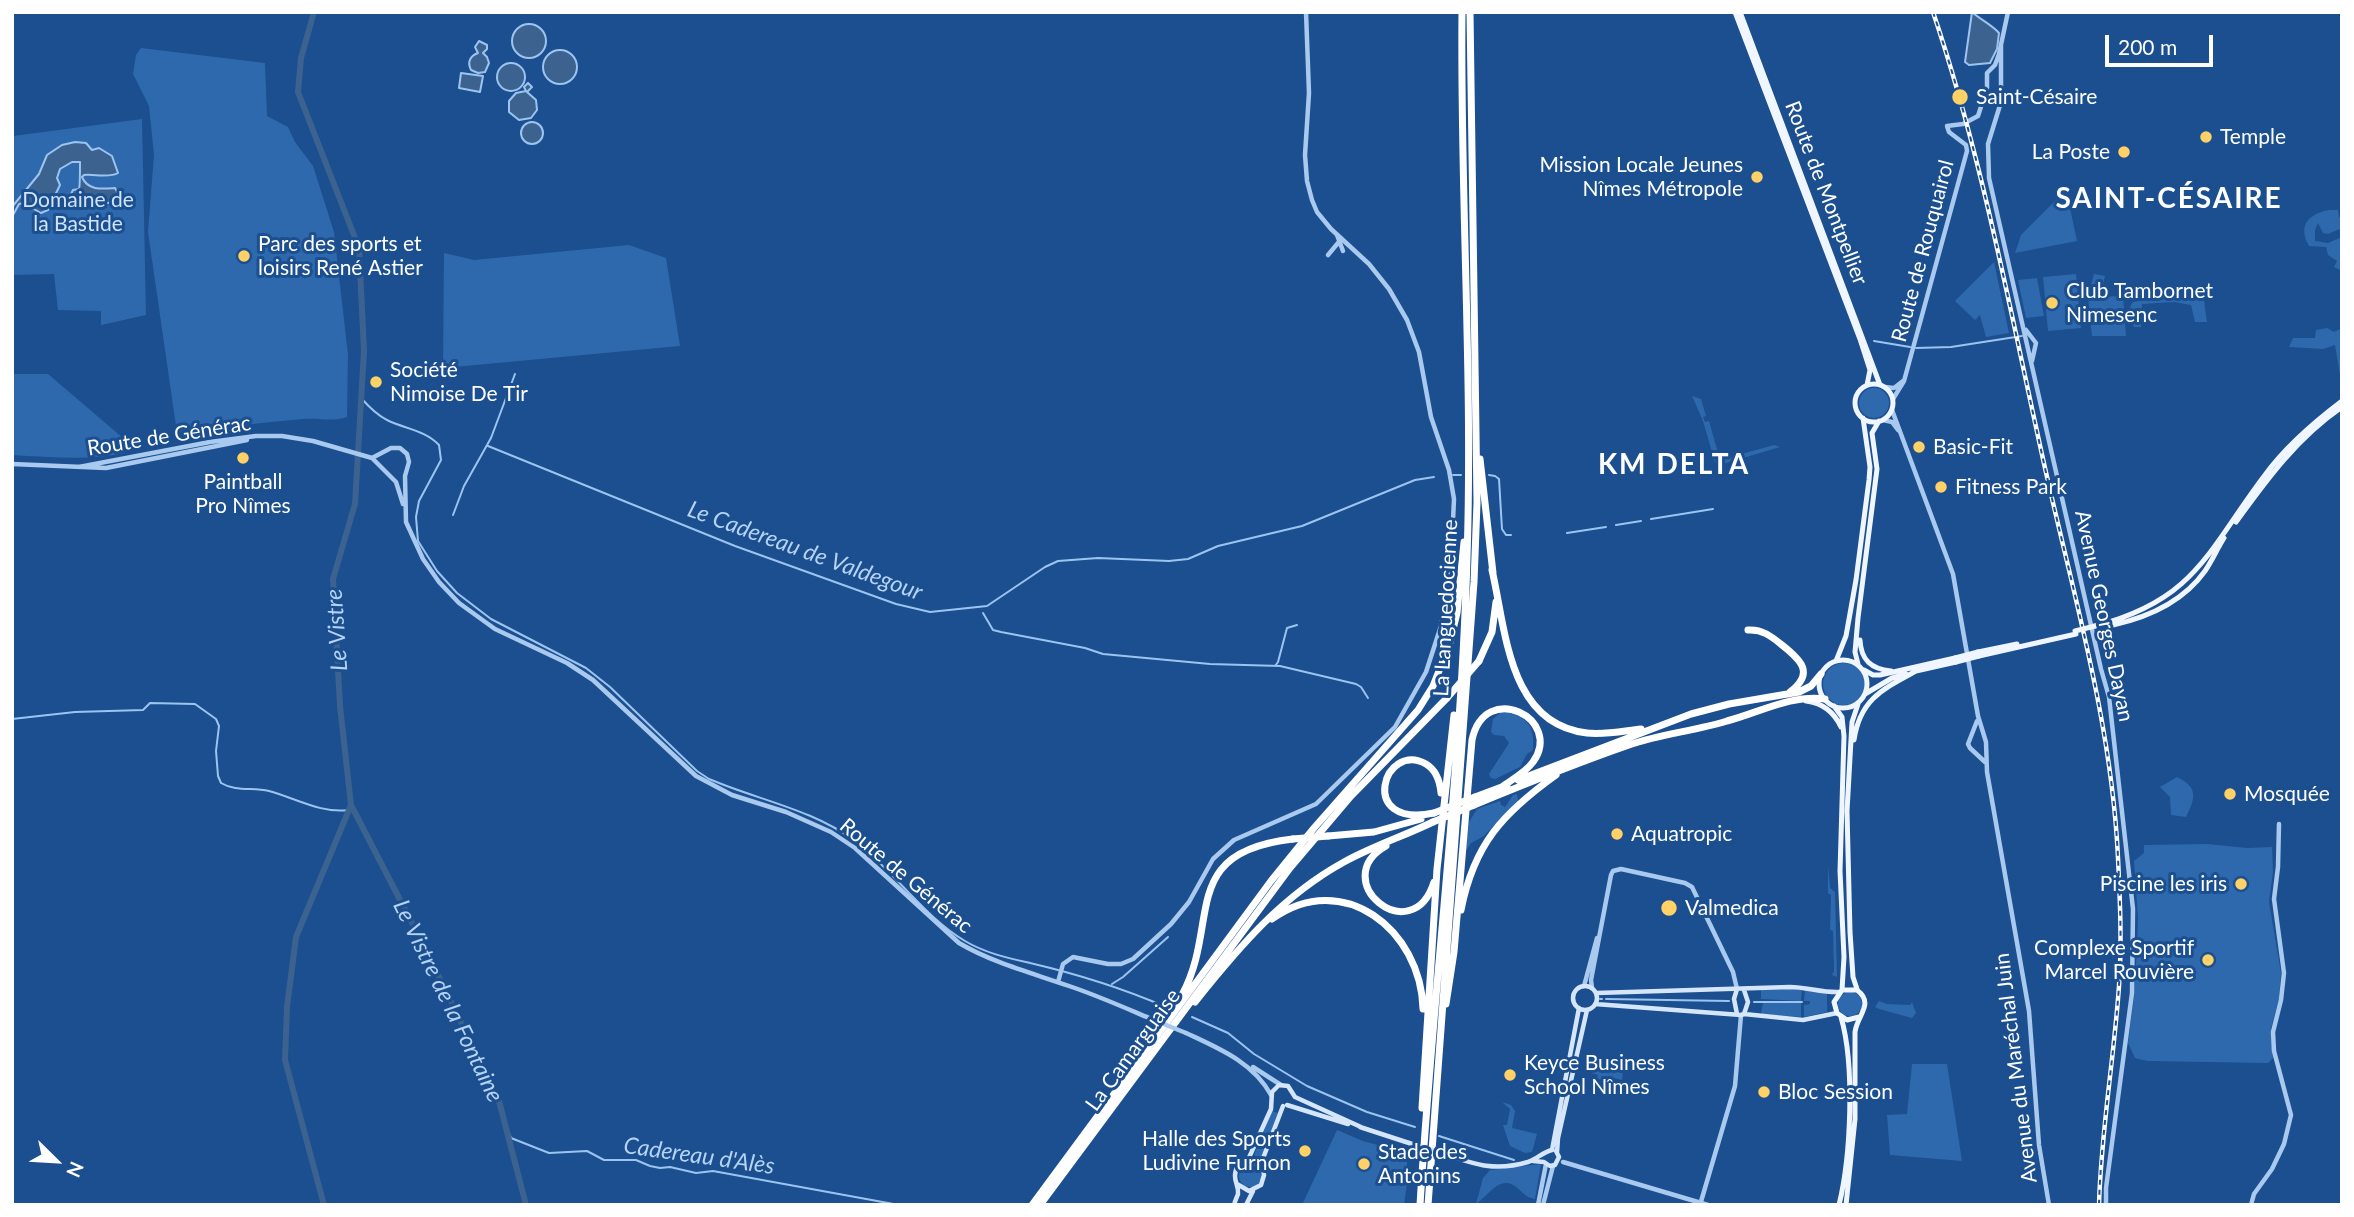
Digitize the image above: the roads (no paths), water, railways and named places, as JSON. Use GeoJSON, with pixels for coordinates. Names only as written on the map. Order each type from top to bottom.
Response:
{"type":"FeatureCollection","features":[{"type":"Feature","properties":{"kind":"highway","name":"La Languedocienne"},"geometry":{"type":"LineString","coordinates":[[1420,1205],[1462,665],[1468,527],[1462,12]]}},
{"type":"Feature","properties":{"kind":"highway","name":"La Languedocienne"},"geometry":{"type":"LineString","coordinates":[[1427,1205],[1472,628],[1477,503],[1470,12]]}},
{"type":"Feature","properties":{"kind":"highway"},"geometry":{"type":"LineString","coordinates":[[1476,414],[1492,570],[1513,667],[1524,691],[1536,708],[1558,723],[1583,732],[1608,733],[1655,727]]}},
{"type":"Feature","properties":{"kind":"highway"},"geometry":{"type":"LineString","coordinates":[[1032,1205],[1271,881],[1329,810],[1401,732],[1425,698],[1439,673],[1452,636],[1468,527]]}},
{"type":"Feature","properties":{"kind":"highway","name":"La Camarguaise"},"geometry":{"type":"LineString","coordinates":[[1040,1205],[1254,915],[1334,815],[1479,661],[1494,626],[1496,602],[1492,570]]}},
{"type":"Feature","properties":{"kind":"highway"},"geometry":{"type":"LineString","coordinates":[[1748,630],[1763,631],[1800,660],[1804,671],[1803,678],[1787,695]]}},
{"type":"Feature","properties":{"kind":"highway"},"geometry":{"type":"LineString","coordinates":[[1423,1063],[1442,803],[1462,665]]}},
{"type":"Feature","properties":{"kind":"highway"},"geometry":{"type":"LineString","coordinates":[[1162,1040],[1249,937],[1287,901],[1356,855],[1433,822],[1503,786],[1655,727],[1718,706],[1787,695],[1805,689],[1821,674]]}},
{"type":"Feature","properties":{"kind":"highway"},"geometry":{"type":"LineString","coordinates":[[1067,1157],[1181,996],[1196,959],[1205,903],[1219,874],[1248,849],[1264,843],[1388,829],[1643,741],[1709,727],[1772,706],[1814,698],[1825,699]]}},
{"type":"Feature","properties":{"kind":"highway"},"geometry":{"type":"LineString","coordinates":[[1454,952],[1473,735],[1485,716],[1499,709],[1509,709],[1519,711],[1531,719],[1538,731],[1540,743],[1533,763],[1503,786]]}},
{"type":"Feature","properties":{"kind":"highway"},"geometry":{"type":"LineString","coordinates":[[1434,813],[1405,816],[1391,806],[1384,788],[1392,770],[1406,762],[1425,764],[1439,780],[1442,803]]}},
{"type":"Feature","properties":{"kind":"highway"},"geometry":{"type":"LineString","coordinates":[[1436,1074],[1468,879],[1484,844],[1514,807],[1569,768]]}},
{"type":"Feature","properties":{"kind":"highway"},"geometry":{"type":"LineString","coordinates":[[1405,835],[1381,848],[1369,863],[1366,882],[1374,900],[1391,910],[1412,909],[1429,895],[1437,869]]}},
{"type":"Feature","properties":{"kind":"highway"},"geometry":{"type":"LineString","coordinates":[[1249,937],[1284,911],[1309,902],[1343,902],[1375,916],[1402,943],[1418,976],[1422,998],[1422,1165]]}},
{"type":"Feature","properties":{"kind":"main road","name":"Route de Montpellier"},"geometry":{"type":"LineString","coordinates":[[1738,12],[1860,339],[1870,370],[1867,385]]}},
{"type":"Feature","properties":{"kind":"main road","name":"Route de Montpellier"},"geometry":{"type":"LineString","coordinates":[[1738,12],[1883,386]]}},
{"type":"Feature","properties":{"kind":"main road"},"geometry":{"type":"LineString","coordinates":[[1836,661],[1846,636],[1871,467],[1863,418],[1856,408],[1855,400],[1860,390],[1867,385],[1883,386],[1893,399],[1892,410],[1872,433],[1877,469],[1858,618],[1855,652],[1858,664]]}},
{"type":"Feature","properties":{"kind":"main road"},"geometry":{"type":"LineString","coordinates":[[2096,628],[2146,609],[2183,584],[2203,562],[2278,458],[2300,435],[2342,401]]}},
{"type":"Feature","properties":{"kind":"main road"},"geometry":{"type":"LineString","coordinates":[[1846,1205],[1853,1148],[1855,1032],[1866,1003],[1853,977],[1850,932],[1847,811],[1852,722],[1858,704],[1866,694],[1892,678],[1979,654],[2126,622],[2157,611],[2186,592],[2204,573],[2223,540],[2278,464],[2299,442],[2342,407]]}},
{"type":"Feature","properties":{"kind":"main road"},"geometry":{"type":"LineString","coordinates":[[1863,418],[1881,420]]}},
{"type":"Feature","properties":{"kind":"main road"},"geometry":{"type":"LineString","coordinates":[[1858,618],[1864,658],[1875,668],[1894,671]]}},
{"type":"Feature","properties":{"kind":"main road"},"geometry":{"type":"LineString","coordinates":[[1839,1205],[1850,1077],[1846,1035],[1834,1002],[1841,991],[1844,957],[1840,871],[1844,730],[1842,717],[1825,699],[1819,685],[1821,674],[1829,664],[1843,659],[1858,664],[1873,675],[1955,660]]}},
{"type":"Feature","properties":{"kind":"main road"},"geometry":{"type":"LineString","coordinates":[[1864,670],[1868,686],[1866,694]]}},
{"type":"Feature","properties":{"kind":"main road"},"geometry":{"type":"LineString","coordinates":[[1847,811],[1859,718],[1874,696],[1916,671]]}},
{"type":"Feature","properties":{"kind":"main road"},"geometry":{"type":"LineString","coordinates":[[1800,700],[1823,706],[1835,716],[1844,730]]}},
{"type":"Feature","properties":{"kind":"main road"},"geometry":{"type":"LineString","coordinates":[[1834,706],[1846,708],[1858,704]]}},
{"type":"Feature","properties":{"kind":"main road"},"geometry":{"type":"LineString","coordinates":[[1587,1010],[1574,1003],[1573,996],[1577,989],[1584,986],[1594,991],[1804,987],[1825,993],[1857,989]]}},
{"type":"Feature","properties":{"kind":"main road"},"geometry":{"type":"LineString","coordinates":[[1737,989],[1734,999],[1740,1014]]}},
{"type":"Feature","properties":{"kind":"main road"},"geometry":{"type":"LineString","coordinates":[[1740,1014],[1748,1002],[1744,990]]}},
{"type":"Feature","properties":{"kind":"main road"},"geometry":{"type":"LineString","coordinates":[[1594,991],[1595,1004]]}},
{"type":"Feature","properties":{"kind":"main road"},"geometry":{"type":"LineString","coordinates":[[1572,1058],[1587,1010],[1595,1004],[1803,1020],[1839,1015],[1850,1020],[1859,1017]]}},
{"type":"Feature","properties":{"kind":"main road"},"geometry":{"type":"LineString","coordinates":[[1272,1097],[1277,1105],[1360,1127],[1490,1168],[1532,1161],[1555,1165],[1579,1008]]}},
{"type":"Feature","properties":{"kind":"main road"},"geometry":{"type":"LineString","coordinates":[[1234,1205],[1238,1193],[1237,1170],[1247,1162],[1271,1109],[1274,1089],[1282,1085],[1290,1088],[1295,1097],[1360,1127]]}},
{"type":"Feature","properties":{"kind":"main road"},"geometry":{"type":"LineString","coordinates":[[1246,1205],[1253,1191],[1263,1182],[1262,1161],[1293,1093]]}},
{"type":"Feature","properties":{"kind":"main road"},"geometry":{"type":"LineString","coordinates":[[1532,1161],[1544,1154],[1558,1155]]}},
{"type":"Feature","properties":{"kind":"main road"},"geometry":{"type":"LineString","coordinates":[[1544,1154],[1545,1163]]}},
{"type":"Feature","properties":{"kind":"main road"},"geometry":{"type":"LineString","coordinates":[[1247,1162],[1255,1163],[1263,1170]]}},
{"type":"Feature","properties":{"kind":"main road"},"geometry":{"type":"LineString","coordinates":[[1237,1184],[1245,1190],[1253,1191]]}},
{"type":"Feature","properties":{"kind":"street"},"geometry":{"type":"LineString","coordinates":[[1058,979],[1066,960],[1073,957],[1108,964],[1121,964],[1133,959],[1171,924],[1189,902],[1213,859],[1234,840],[1316,804],[1386,737],[1404,713],[1431,660],[1443,617],[1451,564],[1454,499],[1449,470],[1431,416],[1419,352],[1407,320],[1389,289],[1369,264],[1337,235],[1317,212],[1307,181],[1305,155],[1309,93],[1306,12]]}},
{"type":"Feature","properties":{"kind":"street"},"geometry":{"type":"LineString","coordinates":[[1994,82],[2002,77],[2001,46],[2008,12]]}},
{"type":"Feature","properties":{"kind":"street"},"geometry":{"type":"LineString","coordinates":[[2001,46],[1988,71],[1988,78],[2001,89]]}},
{"type":"Feature","properties":{"kind":"street"},"geometry":{"type":"LineString","coordinates":[[1992,67],[2000,69]]}},
{"type":"Feature","properties":{"kind":"street","name":"Avenue Georges Dayan"},"geometry":{"type":"LineString","coordinates":[[2002,77],[1999,112],[1989,144],[1989,178],[2024,326],[2031,344],[2032,362],[2109,697],[2133,909],[2133,984],[2106,1205]]}},
{"type":"Feature","properties":{"kind":"street","name":"Route de Rouquairol"},"geometry":{"type":"LineString","coordinates":[[1893,399],[1905,378],[1967,150],[1966,145],[1949,132],[1951,126],[1972,121],[1978,116],[1988,78]]}},
{"type":"Feature","properties":{"kind":"street","name":"Route de Rouquairol"},"geometry":{"type":"LineString","coordinates":[[1987,88],[1994,82]]}},
{"type":"Feature","properties":{"kind":"street"},"geometry":{"type":"LineString","coordinates":[[1337,235],[1343,251]]}},
{"type":"Feature","properties":{"kind":"street"},"geometry":{"type":"LineString","coordinates":[[1328,255],[1338,242]]}},
{"type":"Feature","properties":{"kind":"street"},"geometry":{"type":"LineString","coordinates":[[1883,386],[1894,388],[1905,378]]}},
{"type":"Feature","properties":{"kind":"street"},"geometry":{"type":"LineString","coordinates":[[1892,410],[1952,575],[1982,736],[1986,740],[1985,747],[1976,752]]}},
{"type":"Feature","properties":{"kind":"street"},"geometry":{"type":"LineString","coordinates":[[1881,420],[1892,422],[1900,434]]}},
{"type":"Feature","properties":{"kind":"street","name":"Route de Générac"},"geometry":{"type":"LineString","coordinates":[[12,464],[106,468],[265,436]]}},
{"type":"Feature","properties":{"kind":"street","name":"Route de Générac"},"geometry":{"type":"LineString","coordinates":[[79,467],[211,442],[265,436],[296,438],[372,458],[396,482],[406,522],[423,559],[439,582],[459,603],[495,629],[567,663],[593,680],[695,776],[732,795],[786,812],[831,832],[855,848],[959,943],[988,958],[1058,979],[1186,1033],[1282,1085]]}},
{"type":"Feature","properties":{"kind":"street"},"geometry":{"type":"LineString","coordinates":[[372,458],[384,452],[396,447],[404,450],[409,462],[406,471],[395,476],[385,472],[380,461],[384,452]]}},
{"type":"Feature","properties":{"kind":"street","name":"Route de Générac"},"geometry":{"type":"LineString","coordinates":[[404,508],[406,471]]}},
{"type":"Feature","properties":{"kind":"street"},"geometry":{"type":"LineString","coordinates":[[1978,716],[1968,744],[1986,762]]}},
{"type":"Feature","properties":{"kind":"street"},"geometry":{"type":"LineString","coordinates":[[1973,735],[1982,736]]}},
{"type":"Feature","properties":{"kind":"street","name":"Avenue du Maréchal Juin"},"geometry":{"type":"LineString","coordinates":[[1985,747],[2029,1011],[2039,1145],[2049,1205]]}},
{"type":"Feature","properties":{"kind":"street"},"geometry":{"type":"LineString","coordinates":[[2250,1205],[2254,1194],[2272,1169],[2284,1144],[2289,1124],[2290,1109],[2274,1052],[2273,1032],[2284,973],[2274,899],[2279,824]]}},
{"type":"Feature","properties":{"kind":"street"},"geometry":{"type":"LineString","coordinates":[[1594,991],[1591,980],[1611,875],[1613,871],[1621,869],[1685,883],[1692,887],[1733,972],[1737,989]]}},
{"type":"Feature","properties":{"kind":"street"},"geometry":{"type":"LineString","coordinates":[[1584,986],[1601,924]]}},
{"type":"Feature","properties":{"kind":"street"},"geometry":{"type":"LineString","coordinates":[[1701,1204],[1735,1086],[1740,1014]]}},
{"type":"Feature","properties":{"kind":"street","name":"Route de Générac"},"geometry":{"type":"LineString","coordinates":[[1240,1061],[1261,1079],[1272,1097]]}},
{"type":"Feature","properties":{"kind":"street"},"geometry":{"type":"LineString","coordinates":[[1558,1155],[1707,1205]]}},
{"type":"Feature","properties":{"kind":"street"},"geometry":{"type":"LineString","coordinates":[[1541,1205],[1545,1163]]}},
{"type":"Feature","properties":{"kind":"street"},"geometry":{"type":"LineString","coordinates":[[1541,1205],[1555,1165]]}},
{"type":"Feature","properties":{"kind":"waterway","name":"Le Vistre"},"geometry":{"type":"LineString","coordinates":[[314,12],[301,58],[298,92],[359,248],[364,351],[355,504],[333,579],[340,706],[351,805],[296,937],[287,1007],[285,1060],[324,1205]]}},
{"type":"Feature","properties":{"kind":"waterway"},"geometry":{"type":"LineString","coordinates":[[1916,348],[1951,347],[2022,336]]}},
{"type":"Feature","properties":{"kind":"waterway"},"geometry":{"type":"LineString","coordinates":[[1874,341],[1910,347]]}},
{"type":"Feature","properties":{"kind":"waterway","name":"Le Cadereau de Valdegour"},"geometry":{"type":"LineString","coordinates":[[453,515],[464,486],[491,438],[515,374]]}},
{"type":"Feature","properties":{"kind":"waterway","name":"Le Vistre de la Fontaine"},"geometry":{"type":"LineString","coordinates":[[361,398],[383,418],[421,433],[439,445],[441,460],[419,501],[416,517],[418,541],[437,571],[457,593],[491,619],[586,668],[610,687],[697,771],[709,779],[803,813],[855,841],[936,920],[965,941],[997,955],[1099,982],[1166,1007]]}},
{"type":"Feature","properties":{"kind":"waterway","name":"Le Cadereau de Valdegour"},"geometry":{"type":"LineString","coordinates":[[488,446],[735,546],[896,604],[930,612],[987,606],[1058,561],[1098,558],[1169,561],[1188,559],[1218,546],[1302,526],[1415,480],[1434,477]]}},
{"type":"Feature","properties":{"kind":"waterway"},"geometry":{"type":"LineString","coordinates":[[1453,475],[1461,475]]}},
{"type":"Feature","properties":{"kind":"waterway","name":"Le Cadereau de Valdegour"},"geometry":{"type":"LineString","coordinates":[[1489,475],[1499,479],[1502,529],[1506,535],[1511,535]]}},
{"type":"Feature","properties":{"kind":"waterway"},"geometry":{"type":"LineString","coordinates":[[1651,519],[1713,509]]}},
{"type":"Feature","properties":{"kind":"waterway"},"geometry":{"type":"LineString","coordinates":[[1616,525],[1641,521]]}},
{"type":"Feature","properties":{"kind":"waterway"},"geometry":{"type":"LineString","coordinates":[[1567,533],[1606,527]]}},
{"type":"Feature","properties":{"kind":"waterway"},"geometry":{"type":"LineString","coordinates":[[983,613],[993,630],[1001,632],[1103,654],[1210,664],[1280,666],[1356,684],[1368,698]]}},
{"type":"Feature","properties":{"kind":"waterway"},"geometry":{"type":"LineString","coordinates":[[1275,666],[1287,628],[1297,625]]}},
{"type":"Feature","properties":{"kind":"waterway"},"geometry":{"type":"LineString","coordinates":[[12,719],[75,712],[143,710],[150,703],[195,704],[216,719],[219,726],[216,751],[221,783],[269,791],[319,808],[349,810]]}},
{"type":"Feature","properties":{"kind":"waterway","name":"Le Vistre de la Fontaine"},"geometry":{"type":"LineString","coordinates":[[351,805],[428,954],[499,1101],[526,1205]]}},
{"type":"Feature","properties":{"kind":"waterway"},"geometry":{"type":"LineString","coordinates":[[1112,984],[1168,937]]}},
{"type":"Feature","properties":{"kind":"waterway"},"geometry":{"type":"LineString","coordinates":[[1606,999],[1729,1001]]}},
{"type":"Feature","properties":{"kind":"waterway"},"geometry":{"type":"LineString","coordinates":[[1754,1002],[1802,1002]]}},
{"type":"Feature","properties":{"kind":"waterway","name":"Le Vistre de la Fontaine"},"geometry":{"type":"LineString","coordinates":[[1192,1017],[1228,1033],[1254,1054],[1307,1086],[1367,1112],[1415,1127]]}},
{"type":"Feature","properties":{"kind":"waterway","name":"Cadereau d'Alès"},"geometry":{"type":"LineString","coordinates":[[506,1126],[511,1138],[549,1153],[587,1151],[604,1160],[636,1160],[650,1166],[696,1173],[713,1171],[899,1205]]}},
{"type":"Feature","properties":{"kind":"waterway","name":"Le Vistre de la Fontaine"},"geometry":{"type":"LineString","coordinates":[[1439,1136],[1514,1160]]}},
{"type":"Feature","properties":{"kind":"railway"},"geometry":{"type":"LineString","coordinates":[[1933,12],[1967,124],[1995,238],[2090,662],[2108,760],[2118,858],[2120,954],[2099,1205]]}},
{"type":"Feature","properties":{"kind":"place","name":"Saint-Césaire"},"geometry":{"type":"Point","coordinates":[1960,97]}},
{"type":"Feature","properties":{"kind":"place","name":"Temple"},"geometry":{"type":"Point","coordinates":[2206,137]}},
{"type":"Feature","properties":{"kind":"place","name":"La Poste"},"geometry":{"type":"Point","coordinates":[2124,152]}},
{"type":"Feature","properties":{"kind":"place","name":"Mission Locale Jeunes Nîmes Métropole"},"geometry":{"type":"Point","coordinates":[1757,177]}},
{"type":"Feature","properties":{"kind":"place","name":"Parc des sports et loisirs René Astier"},"geometry":{"type":"Point","coordinates":[244,256]}},
{"type":"Feature","properties":{"kind":"place","name":"Club Tambornet Nimesenc"},"geometry":{"type":"Point","coordinates":[2052,303]}},
{"type":"Feature","properties":{"kind":"place","name":"Société Nimoise De Tir"},"geometry":{"type":"Point","coordinates":[376,382]}},
{"type":"Feature","properties":{"kind":"place","name":"Basic-Fit"},"geometry":{"type":"Point","coordinates":[1919,447]}},
{"type":"Feature","properties":{"kind":"place","name":"Paintball Pro Nîmes"},"geometry":{"type":"Point","coordinates":[243,458]}},
{"type":"Feature","properties":{"kind":"place","name":"Fitness Park"},"geometry":{"type":"Point","coordinates":[1941,487]}},
{"type":"Feature","properties":{"kind":"place","name":"Mosquée"},"geometry":{"type":"Point","coordinates":[2230,794]}},
{"type":"Feature","properties":{"kind":"place","name":"Aquatropic"},"geometry":{"type":"Point","coordinates":[1617,834]}},
{"type":"Feature","properties":{"kind":"place","name":"Piscine les iris"},"geometry":{"type":"Point","coordinates":[2241,884]}},
{"type":"Feature","properties":{"kind":"place","name":"Valmedica"},"geometry":{"type":"Point","coordinates":[1669,908]}},
{"type":"Feature","properties":{"kind":"place","name":"Complexe Sportif Marcel Rouvière"},"geometry":{"type":"Point","coordinates":[2208,960]}},
{"type":"Feature","properties":{"kind":"place","name":"Keyce Business School Nîmes"},"geometry":{"type":"Point","coordinates":[1510,1075]}},
{"type":"Feature","properties":{"kind":"place","name":"Bloc Session"},"geometry":{"type":"Point","coordinates":[1764,1092]}},
{"type":"Feature","properties":{"kind":"place","name":"Halle des Sports Ludivine Furnon"},"geometry":{"type":"Point","coordinates":[1305,1151]}},
{"type":"Feature","properties":{"kind":"place","name":"Stade des Antonins"},"geometry":{"type":"Point","coordinates":[1364,1164]}},
{"type":"Feature","properties":{"kind":"district","name":"SAINT-CÉSAIRE"},"geometry":{"type":"Point","coordinates":[2169,199]}},
{"type":"Feature","properties":{"kind":"district","name":"KM DELTA"},"geometry":{"type":"Point","coordinates":[1674,465]}},
{"type":"Feature","properties":{"kind":"park label","name":"Domaine de la Bastide"},"geometry":{"type":"Point","coordinates":[78,212]}}]}
